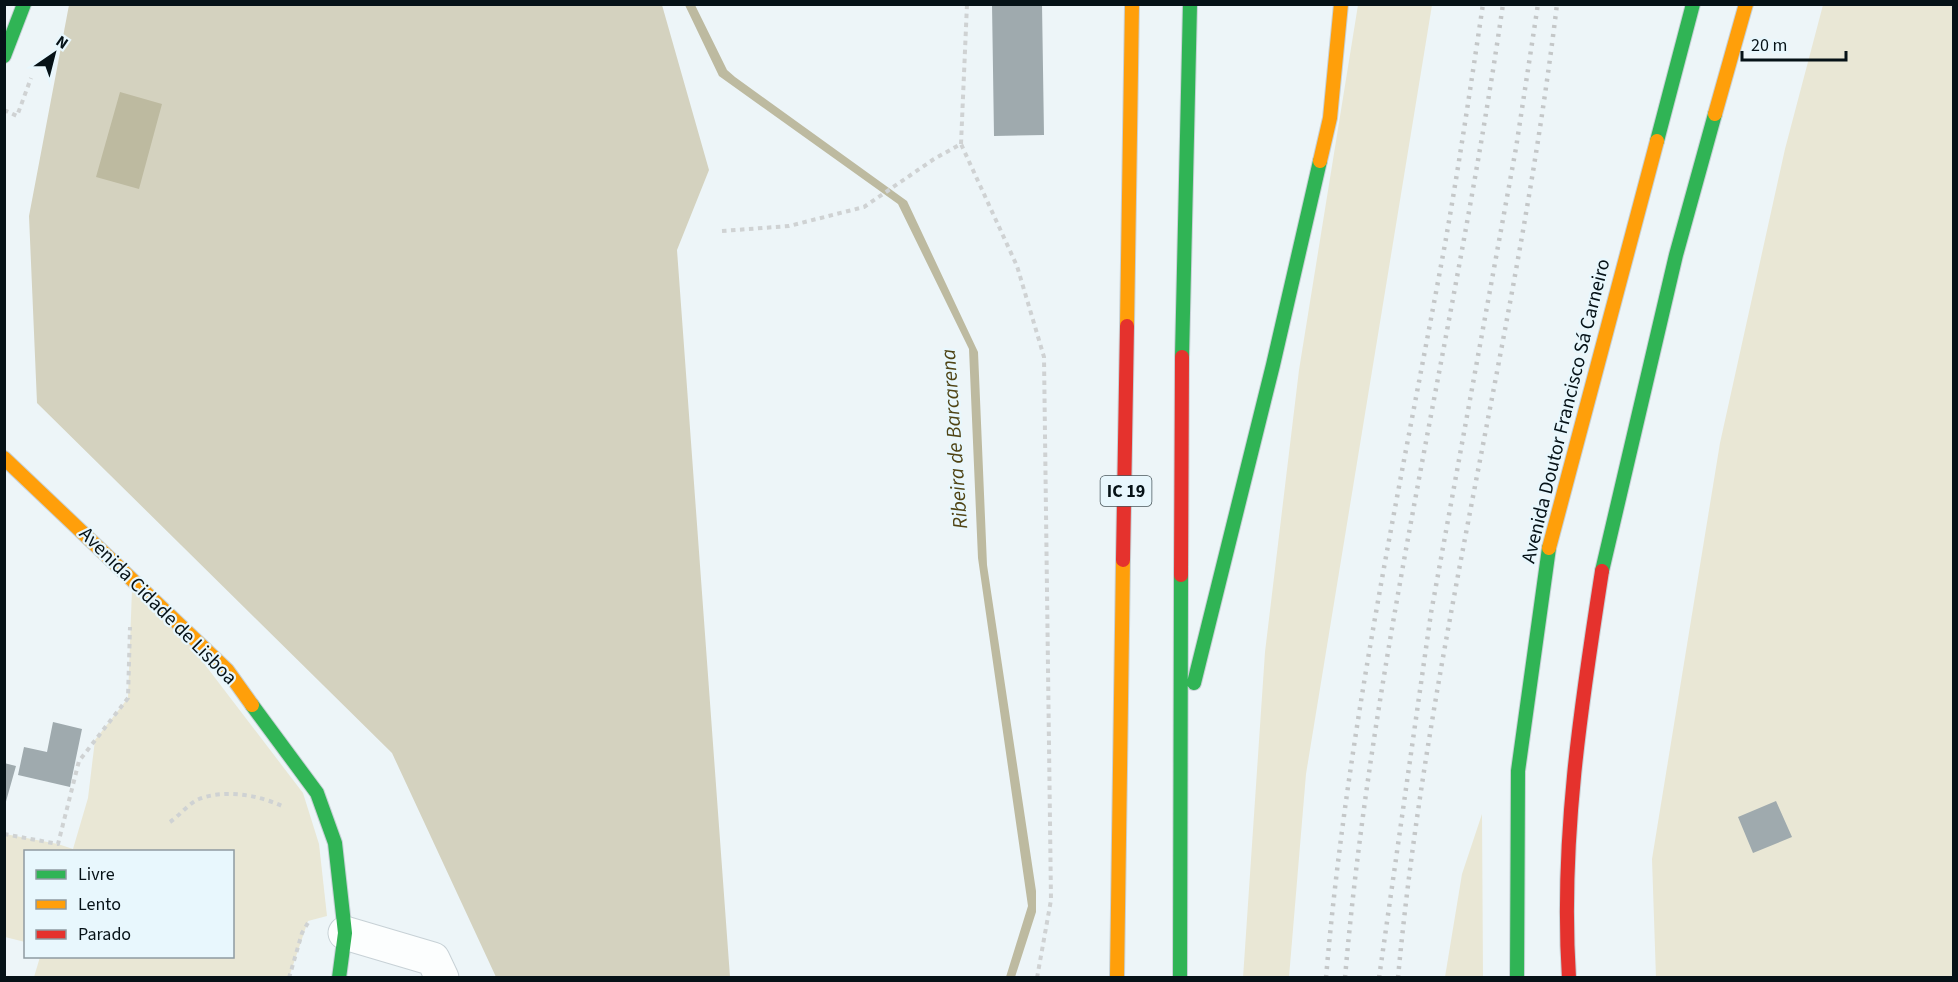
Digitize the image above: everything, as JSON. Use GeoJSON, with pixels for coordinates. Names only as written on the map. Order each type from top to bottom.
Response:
{"type":"FeatureCollection","features":[{"type":"Feature","properties":{"kind":"main road"},"geometry":{"type":"LineString","coordinates":[[4,56],[24,4]]}},
{"type":"Feature","properties":{"kind":"main road","name":"IC 19"},"geometry":{"type":"LineString","coordinates":[[1117,978],[1132,4]]}},
{"type":"Feature","properties":{"kind":"main road"},"geometry":{"type":"LineString","coordinates":[[1180,978],[1182,379],[1190,4]]}},
{"type":"Feature","properties":{"kind":"main road"},"geometry":{"type":"LineString","coordinates":[[1181,734],[1273,365],[1330,118],[1341,4]]}},
{"type":"Feature","properties":{"kind":"main road","name":"Avenida Doutor Francisco Sá Carneiro"},"geometry":{"type":"LineString","coordinates":[[1517,978],[1518,771],[1550,544],[1693,4]]}},
{"type":"Feature","properties":{"kind":"main road"},"geometry":{"type":"LineString","coordinates":[[1569,978],[1565,916],[1577,732],[1604,556],[1676,255],[1746,4]]}},
{"type":"Feature","properties":{"kind":"main road","name":"Avenida Cidade de Lisboa"},"geometry":{"type":"LineString","coordinates":[[4,458],[87,533],[227,670],[317,793],[335,843],[345,933],[339,978]]}},
{"type":"Feature","properties":{"kind":"street"},"geometry":{"type":"LineString","coordinates":[[345,933],[433,959],[442,978]]}},
{"type":"Feature","properties":{"kind":"path"},"geometry":{"type":"LineString","coordinates":[[967,4],[961,144],[1017,266],[1044,357],[1051,900],[1037,978]]}},
{"type":"Feature","properties":{"kind":"path"},"geometry":{"type":"LineString","coordinates":[[722,231],[789,226],[867,204],[961,144]]}},
{"type":"Feature","properties":{"kind":"path"},"geometry":{"type":"LineString","coordinates":[[4,834],[58,844],[79,761],[128,698],[130,621]]}},
{"type":"Feature","properties":{"kind":"path"},"geometry":{"type":"LineString","coordinates":[[170,822],[199,799],[234,794],[264,798],[286,807]]}},
{"type":"Feature","properties":{"kind":"path"},"geometry":{"type":"LineString","coordinates":[[289,978],[308,921],[345,933]]}},
{"type":"Feature","properties":{"kind":"shaded area"},"geometry":{"type":"Polygon","coordinates":[[[69,5],[662,5],[709,170],[677,250],[730,977],[496,977],[392,753],[37,403],[29,216],[69,5]]]}},
{"type":"Feature","properties":{"kind":"shaded area"},"geometry":{"type":"Polygon","coordinates":[[[685,5],[695,5],[727,70],[907,201],[978,352],[987,565],[1036,891],[1036,912],[1015,977],[1006,977],[1028,906],[978,558],[969,349],[898,204],[719,76],[685,5]]]}},
{"type":"Feature","properties":{"kind":"shaded area"},"geometry":{"type":"Polygon","coordinates":[[[1358,5],[1432,5],[1306,774],[1289,977],[1243,978],[1265,652],[1299,370],[1358,5]]]}},
{"type":"Feature","properties":{"kind":"shaded area"},"geometry":{"type":"Polygon","coordinates":[[[1823,5],[1953,5],[1953,977],[1656,978],[1652,859],[1720,443],[1785,149],[1823,5]]]}},
{"type":"Feature","properties":{"kind":"shaded area"},"geometry":{"type":"Polygon","coordinates":[[[120,92],[162,104],[139,189],[96,177],[120,92]]]}},
{"type":"Feature","properties":{"kind":"shaded area"},"geometry":{"type":"Polygon","coordinates":[[[132,589],[180,632],[303,793],[319,844],[327,916],[308,921],[289,977],[34,977],[40,958],[234,958],[234,850],[24,850],[24,942],[5,937],[5,834],[73,849],[88,798],[95,740],[128,698],[132,589]]]}},
{"type":"Feature","properties":{"kind":"shaded area"},"geometry":{"type":"Polygon","coordinates":[[[1482,814],[1483,977],[1445,977],[1462,874],[1482,814]]]}},
{"type":"Feature","properties":{"kind":"building"},"geometry":{"type":"Polygon","coordinates":[[[992,4],[1042,4],[1044,135],[994,136],[992,4]]]}},
{"type":"Feature","properties":{"kind":"building"},"geometry":{"type":"Polygon","coordinates":[[[53,722],[82,729],[70,787],[18,775],[24,747],[47,752],[53,722]]]}},
{"type":"Feature","properties":{"kind":"building"},"geometry":{"type":"Polygon","coordinates":[[[4,763],[16,766],[5,805],[4,805],[4,763]]]}},
{"type":"Feature","properties":{"kind":"building"},"geometry":{"type":"Polygon","coordinates":[[[1776,801],[1792,837],[1753,853],[1738,817],[1776,801]]]}},
{"type":"Feature","properties":{"kind":"railway"},"geometry":{"type":"LineString","coordinates":[[1326,978],[1335,885],[1361,701],[1445,244],[1483,4]]}},
{"type":"Feature","properties":{"kind":"railway"},"geometry":{"type":"LineString","coordinates":[[1345,978],[1358,855],[1375,733],[1484,126],[1503,4]]}},
{"type":"Feature","properties":{"kind":"railway"},"geometry":{"type":"LineString","coordinates":[[1379,978],[1431,613],[1516,148],[1538,4]]}},
{"type":"Feature","properties":{"kind":"railway"},"geometry":{"type":"LineString","coordinates":[[1398,978],[1412,855],[1430,733],[1520,248],[1557,4]]}},
{"type":"Feature","properties":{"kind":"traffic: fast"},"geometry":{"type":"LineString","coordinates":[[4,56],[24,4]]}},
{"type":"Feature","properties":{"kind":"traffic: fast"},"geometry":{"type":"LineString","coordinates":[[1182,357],[1190,4]]}},
{"type":"Feature","properties":{"kind":"traffic: fast"},"geometry":{"type":"LineString","coordinates":[[1657,141],[1693,4]]}},
{"type":"Feature","properties":{"kind":"traffic: fast"},"geometry":{"type":"LineString","coordinates":[[1602,571],[1676,255],[1715,114]]}},
{"type":"Feature","properties":{"kind":"traffic: fast"},"geometry":{"type":"LineString","coordinates":[[1194,683],[1273,365],[1320,161]]}},
{"type":"Feature","properties":{"kind":"traffic: fast"},"geometry":{"type":"LineString","coordinates":[[1517,978],[1518,771],[1549,548]]}},
{"type":"Feature","properties":{"kind":"traffic: fast"},"geometry":{"type":"LineString","coordinates":[[1180,978],[1181,575]]}},
{"type":"Feature","properties":{"kind":"traffic: fast"},"geometry":{"type":"LineString","coordinates":[[252,705],[317,793],[335,843],[345,933],[339,978]]}},
{"type":"Feature","properties":{"kind":"traffic: slow"},"geometry":{"type":"LineString","coordinates":[[1127,326],[1132,4]]}},
{"type":"Feature","properties":{"kind":"traffic: slow"},"geometry":{"type":"LineString","coordinates":[[1320,161],[1330,118],[1341,4]]}},
{"type":"Feature","properties":{"kind":"traffic: slow"},"geometry":{"type":"LineString","coordinates":[[1715,114],[1746,4]]}},
{"type":"Feature","properties":{"kind":"traffic: slow"},"geometry":{"type":"LineString","coordinates":[[1549,548],[1657,141]]}},
{"type":"Feature","properties":{"kind":"traffic: slow"},"geometry":{"type":"LineString","coordinates":[[4,458],[227,670],[252,705]]}},
{"type":"Feature","properties":{"kind":"traffic: slow"},"geometry":{"type":"LineString","coordinates":[[1117,978],[1123,560]]}},
{"type":"Feature","properties":{"kind":"traffic: jam"},"geometry":{"type":"LineString","coordinates":[[1123,560],[1127,326]]}},
{"type":"Feature","properties":{"kind":"traffic: jam"},"geometry":{"type":"LineString","coordinates":[[1181,575],[1182,357]]}},
{"type":"Feature","properties":{"kind":"traffic: jam"},"geometry":{"type":"LineString","coordinates":[[1569,978],[1567,875],[1574,773],[1602,571]]}},
{"type":"Feature","properties":{"kind":"water label","name":"Ribeira de Barcarena"},"geometry":{"type":"Point","coordinates":[954,439]}}]}
